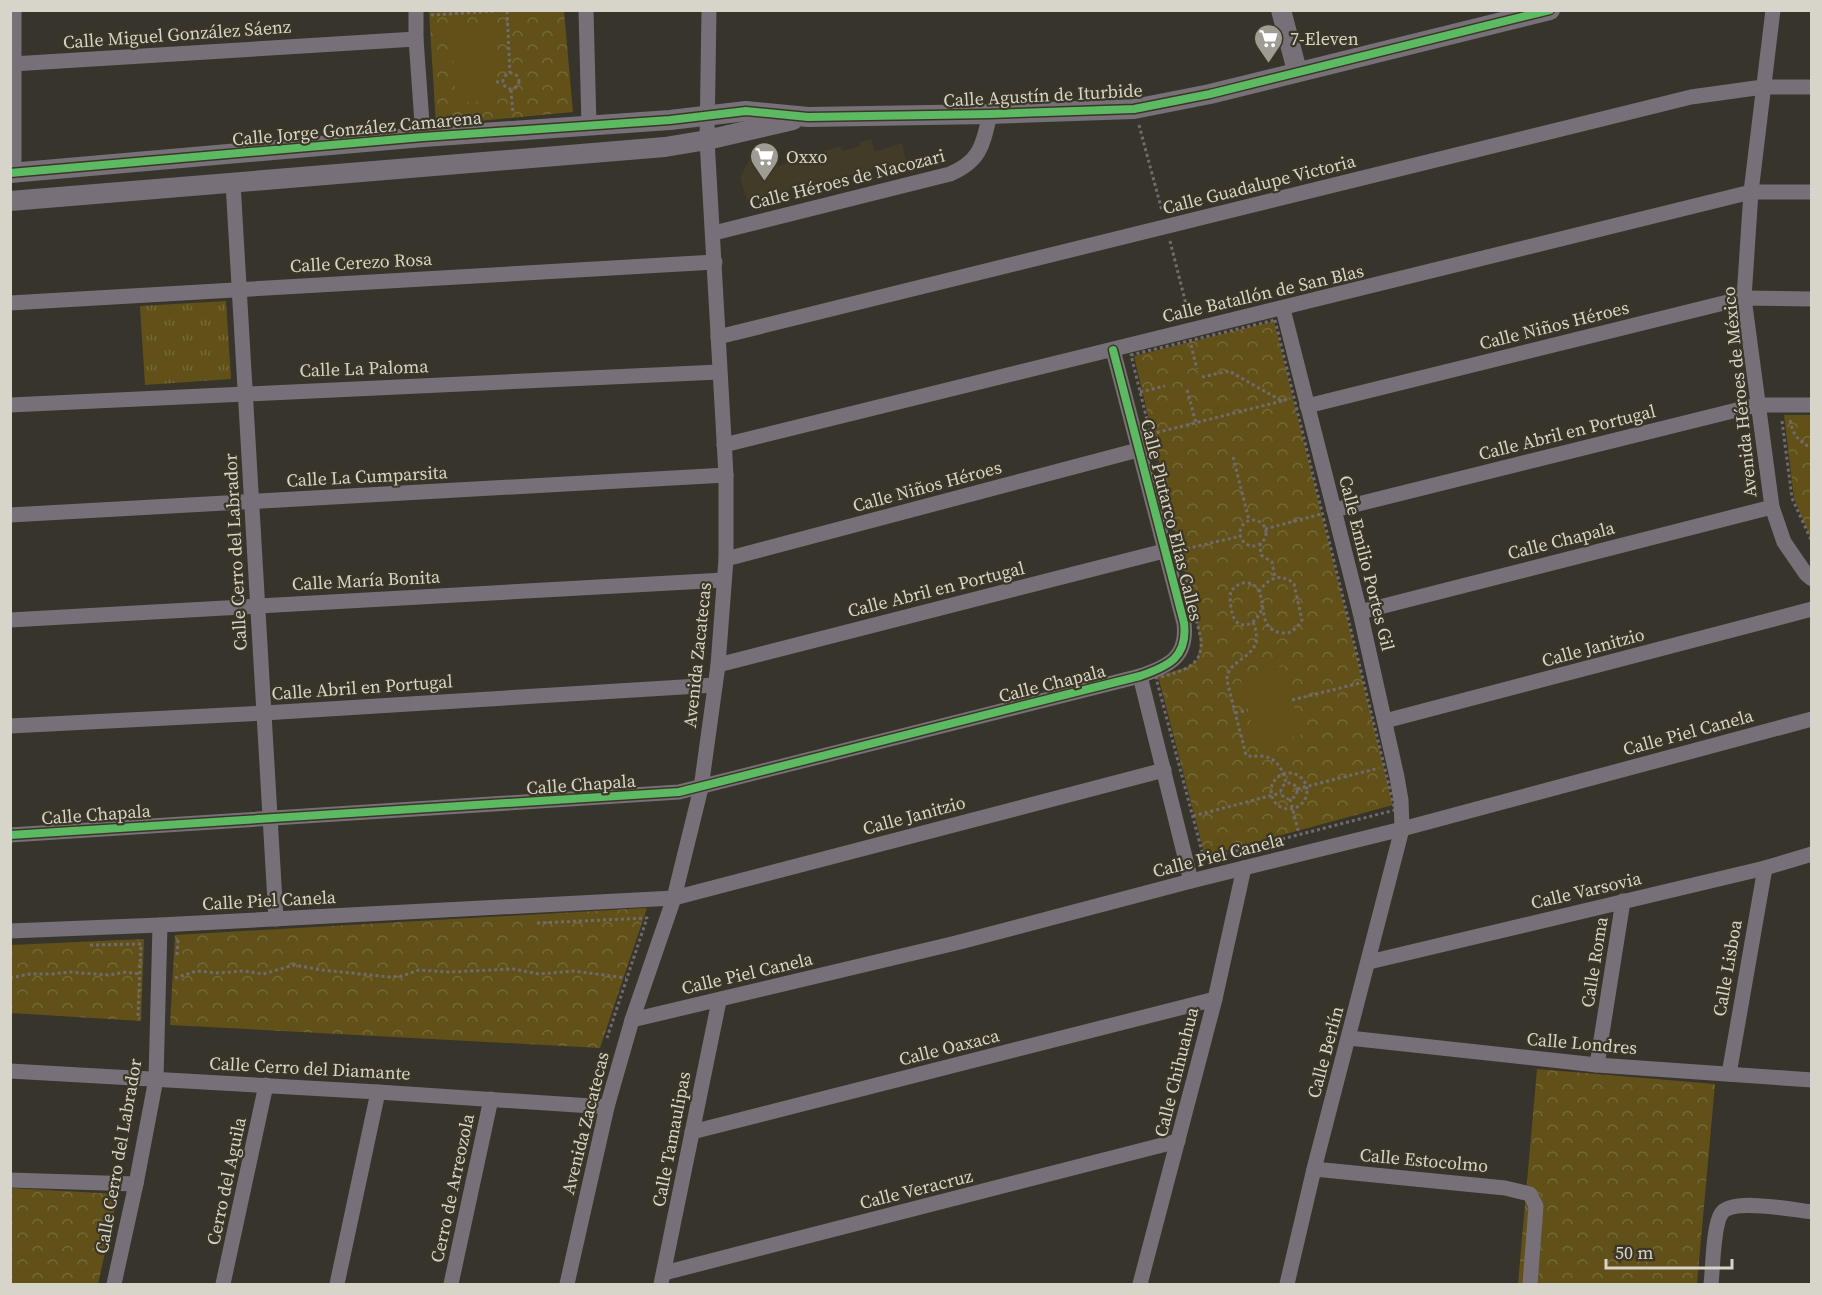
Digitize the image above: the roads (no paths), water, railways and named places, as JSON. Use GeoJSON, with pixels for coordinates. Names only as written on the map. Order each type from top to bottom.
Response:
{"type":"FeatureCollection","features":[{"type":"Feature","properties":{"kind":"street"},"geometry":{"type":"LineString","coordinates":[[12,173],[14,10]]}},
{"type":"Feature","properties":{"kind":"street"},"geometry":{"type":"LineString","coordinates":[[416,10],[423,137]]}},
{"type":"Feature","properties":{"kind":"street"},"geometry":{"type":"LineString","coordinates":[[586,10],[589,126]]}},
{"type":"Feature","properties":{"kind":"street","name":"Avenida Zacatecas"},"geometry":{"type":"LineString","coordinates":[[567,1284],[607,1107],[632,1020],[674,898],[701,788],[718,665],[726,559],[726,475],[707,140],[709,10]]}},
{"type":"Feature","properties":{"kind":"street"},"geometry":{"type":"LineString","coordinates":[[1281,10],[1297,71]]}},
{"type":"Feature","properties":{"kind":"street","name":"Calle Agustín de Iturbide"},"geometry":{"type":"LineString","coordinates":[[707,117],[746,111],[807,117],[1134,109],[1210,94],[1550,10]]}},
{"type":"Feature","properties":{"kind":"street","name":"Avenida Héroes de México"},"geometry":{"type":"LineString","coordinates":[[1773,10],[1751,192],[1744,298],[1772,507],[1784,542],[1812,579]]}},
{"type":"Feature","properties":{"kind":"street","name":"Calle Miguel González Sáenz"},"geometry":{"type":"LineString","coordinates":[[12,64],[416,39]]}},
{"type":"Feature","properties":{"kind":"street","name":"Calle Guadalupe Victoria"},"geometry":{"type":"LineString","coordinates":[[718,337],[1691,97],[1763,87],[1812,87]]}},
{"type":"Feature","properties":{"kind":"street","name":"Calle Héroes de Nacozari"},"geometry":{"type":"LineString","coordinates":[[714,233],[963,169],[974,160],[983,146],[990,114]]}},
{"type":"Feature","properties":{"kind":"street","name":"Calle Jorge González Camarena"},"geometry":{"type":"LineString","coordinates":[[12,173],[423,137],[707,117]]}},
{"type":"Feature","properties":{"kind":"street","name":"Calle Agustín de Iturbide"},"geometry":{"type":"LineString","coordinates":[[707,140],[807,117]]}},
{"type":"Feature","properties":{"kind":"street"},"geometry":{"type":"LineString","coordinates":[[10,201],[665,147],[707,140]]}},
{"type":"Feature","properties":{"kind":"street","name":"Calle Cerro del Labrador"},"geometry":{"type":"LineString","coordinates":[[233,183],[276,919]]}},
{"type":"Feature","properties":{"kind":"street","name":"Calle Batallón de San Blas"},"geometry":{"type":"LineString","coordinates":[[724,445],[1751,192],[1812,192]]}},
{"type":"Feature","properties":{"kind":"street","name":"Calle Cerezo Rosa"},"geometry":{"type":"LineString","coordinates":[[10,303],[715,262]]}},
{"type":"Feature","properties":{"kind":"street","name":"Calle Niños Héroes"},"geometry":{"type":"LineString","coordinates":[[1301,402],[1744,298],[1812,298]]}},
{"type":"Feature","properties":{"kind":"street","name":"Calle Emilio Portes Gil"},"geometry":{"type":"LineString","coordinates":[[1282,309],[1301,402],[1328,512],[1360,612],[1399,788],[1402,829]]}},
{"type":"Feature","properties":{"kind":"street","name":"Calle Plutarco Elías Calles"},"geometry":{"type":"LineString","coordinates":[[1113,350],[1138,450],[1172,551],[1185,634],[1182,647],[1175,659],[1162,668],[1140,676]]}},
{"type":"Feature","properties":{"kind":"street","name":"Calle La Paloma"},"geometry":{"type":"LineString","coordinates":[[10,405],[719,372]]}},
{"type":"Feature","properties":{"kind":"street","name":"Calle Abril en Portugal"},"geometry":{"type":"LineString","coordinates":[[1328,512],[1757,405],[1812,405]]}},
{"type":"Feature","properties":{"kind":"street","name":"Calle Niños Héroes"},"geometry":{"type":"LineString","coordinates":[[726,559],[1138,450]]}},
{"type":"Feature","properties":{"kind":"street","name":"Calle La Cumparsita"},"geometry":{"type":"LineString","coordinates":[[10,515],[726,475]]}},
{"type":"Feature","properties":{"kind":"street","name":"Calle Chapala"},"geometry":{"type":"LineString","coordinates":[[1360,612],[1772,507]]}},
{"type":"Feature","properties":{"kind":"street","name":"Calle Abril en Portugal"},"geometry":{"type":"LineString","coordinates":[[718,665],[1172,551]]}},
{"type":"Feature","properties":{"kind":"street","name":"Calle María Bonita"},"geometry":{"type":"LineString","coordinates":[[10,620],[724,580]]}},
{"type":"Feature","properties":{"kind":"street","name":"Calle Janitzio"},"geometry":{"type":"LineString","coordinates":[[1385,721],[1812,609]]}},
{"type":"Feature","properties":{"kind":"street"},"geometry":{"type":"LineString","coordinates":[[1140,676],[1191,881]]}},
{"type":"Feature","properties":{"kind":"street","name":"Calle Chapala"},"geometry":{"type":"LineString","coordinates":[[10,835],[660,795],[701,788],[1140,676]]}},
{"type":"Feature","properties":{"kind":"street","name":"Calle Abril en Portugal"},"geometry":{"type":"LineString","coordinates":[[10,726],[715,685]]}},
{"type":"Feature","properties":{"kind":"street","name":"Calle Piel Canela"},"geometry":{"type":"LineString","coordinates":[[632,1020],[956,944],[1191,881],[1402,829],[1812,719]]}},
{"type":"Feature","properties":{"kind":"street","name":"Calle Janitzio"},"geometry":{"type":"LineString","coordinates":[[674,898],[1164,770]]}},
{"type":"Feature","properties":{"kind":"street","name":"Calle Berlín"},"geometry":{"type":"LineString","coordinates":[[1287,1284],[1314,1169],[1402,829]]}},
{"type":"Feature","properties":{"kind":"street","name":"Calle Varsovia"},"geometry":{"type":"LineString","coordinates":[[1369,962],[1623,900],[1766,868],[1812,854]]}},
{"type":"Feature","properties":{"kind":"street","name":"Calle Chihuahua"},"geometry":{"type":"LineString","coordinates":[[1140,1284],[1215,999],[1244,868]]}},
{"type":"Feature","properties":{"kind":"street","name":"Calle Lisboa"},"geometry":{"type":"LineString","coordinates":[[1729,1074],[1766,868]]}},
{"type":"Feature","properties":{"kind":"street","name":"Calle Piel Canela"},"geometry":{"type":"LineString","coordinates":[[10,931],[674,898]]}},
{"type":"Feature","properties":{"kind":"street","name":"Calle Roma"},"geometry":{"type":"LineString","coordinates":[[1597,1065],[1623,900]]}},
{"type":"Feature","properties":{"kind":"street","name":"Calle Cerro del Labrador"},"geometry":{"type":"LineString","coordinates":[[114,1284],[156,1079],[160,925]]}},
{"type":"Feature","properties":{"kind":"street","name":"Calle Oaxaca"},"geometry":{"type":"LineString","coordinates":[[692,1132],[1215,999]]}},
{"type":"Feature","properties":{"kind":"street","name":"Calle Tamaulipas"},"geometry":{"type":"LineString","coordinates":[[663,1279],[719,1001]]}},
{"type":"Feature","properties":{"kind":"street","name":"Calle Londres"},"geometry":{"type":"LineString","coordinates":[[1349,1038],[1597,1065],[1812,1080]]}},
{"type":"Feature","properties":{"kind":"street","name":"Calle Cerro del Diamante"},"geometry":{"type":"LineString","coordinates":[[10,1071],[607,1107]]}},
{"type":"Feature","properties":{"kind":"street","name":"Cerro del Aguila"},"geometry":{"type":"LineString","coordinates":[[224,1284],[266,1085]]}},
{"type":"Feature","properties":{"kind":"street"},"geometry":{"type":"LineString","coordinates":[[337,1284],[378,1092]]}},
{"type":"Feature","properties":{"kind":"street","name":"Cerro de Arreozola"},"geometry":{"type":"LineString","coordinates":[[451,1284],[490,1099]]}},
{"type":"Feature","properties":{"kind":"street","name":"Calle Veracruz"},"geometry":{"type":"LineString","coordinates":[[663,1279],[1178,1141]]}},
{"type":"Feature","properties":{"kind":"street","name":"Calle Estocolmo"},"geometry":{"type":"LineString","coordinates":[[1314,1169],[1505,1188],[1530,1194],[1536,1206],[1530,1284]]}},
{"type":"Feature","properties":{"kind":"street"},"geometry":{"type":"LineString","coordinates":[[10,1180],[136,1184]]}},
{"type":"Feature","properties":{"kind":"street"},"geometry":{"type":"LineString","coordinates":[[1711,1284],[1717,1226],[1720,1215],[1726,1209],[1739,1204],[1812,1212]]}},
{"type":"Feature","properties":{"kind":"place","name":"7-Eleven"},"geometry":{"type":"Point","coordinates":[1269,64]}},
{"type":"Feature","properties":{"kind":"place","name":"Oxxo"},"geometry":{"type":"Point","coordinates":[765,182]}}]}
